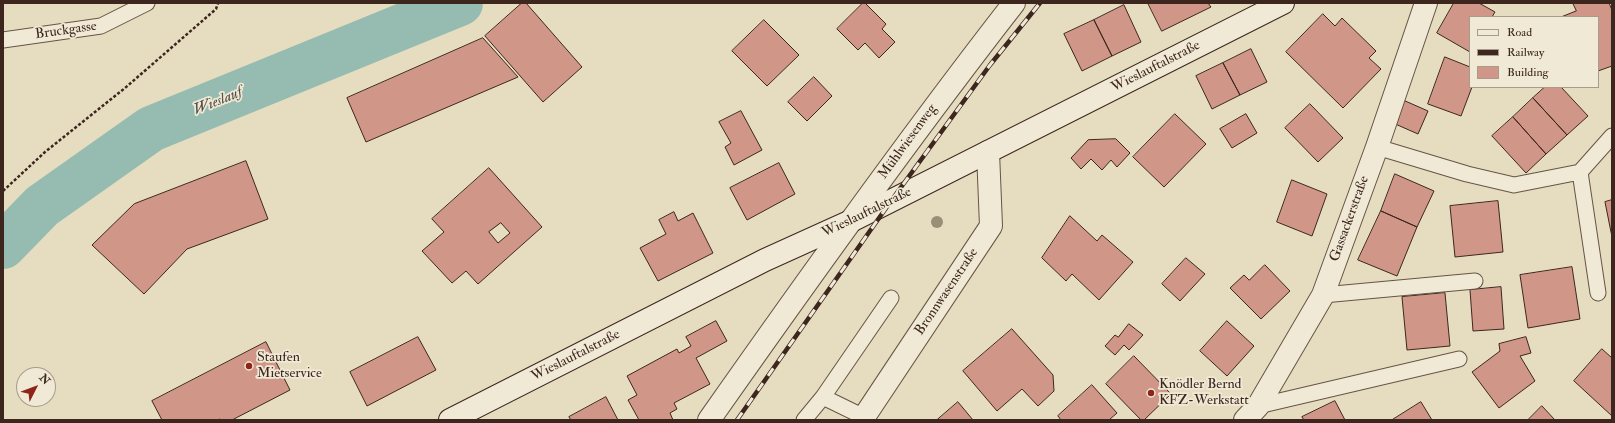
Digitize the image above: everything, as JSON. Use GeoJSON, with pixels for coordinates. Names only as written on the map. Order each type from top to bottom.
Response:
{"type":"FeatureCollection","features":[{"type":"Feature","properties":{"kind":"street","name":"Mühlwiesenweg"},"geometry":{"type":"LineString","coordinates":[[709,420],[849,222],[951,84],[1014,3]]}},
{"type":"Feature","properties":{"kind":"street","name":"Wieslauftalstraße"},"geometry":{"type":"LineString","coordinates":[[450,420],[765,260],[849,222],[1283,3]]}},
{"type":"Feature","properties":{"kind":"street","name":"Gassackerstraße"},"geometry":{"type":"LineString","coordinates":[[1252,413],[1323,295],[1426,3]]}},
{"type":"Feature","properties":{"kind":"street","name":"Bronnwasenstraße"},"geometry":{"type":"LineString","coordinates":[[864,419],[991,226],[988,152]]}},
{"type":"Feature","properties":{"kind":"lane","name":"Bruckgasse"},"geometry":{"type":"LineString","coordinates":[[3,40],[101,26],[147,3]]}},
{"type":"Feature","properties":{"kind":"lane"},"geometry":{"type":"LineString","coordinates":[[1376,147],[1514,186],[1580,172],[1612,136]]}},
{"type":"Feature","properties":{"kind":"lane"},"geometry":{"type":"LineString","coordinates":[[1580,172],[1598,293]]}},
{"type":"Feature","properties":{"kind":"lane"},"geometry":{"type":"LineString","coordinates":[[1323,295],[1475,281]]}},
{"type":"Feature","properties":{"kind":"lane"},"geometry":{"type":"LineString","coordinates":[[804,420],[823,397],[891,298]]}},
{"type":"Feature","properties":{"kind":"lane"},"geometry":{"type":"LineString","coordinates":[[1252,413],[1459,359]]}},
{"type":"Feature","properties":{"kind":"lane"},"geometry":{"type":"LineString","coordinates":[[823,397],[864,419]]}},
{"type":"Feature","properties":{"kind":"path"},"geometry":{"type":"LineString","coordinates":[[3,191],[45,152],[125,88],[211,14],[216,9],[218,3]]}},
{"type":"Feature","properties":{"kind":"building"},"geometry":{"type":"Polygon","coordinates":[[[522,3],[526,3],[582,67],[543,102],[485,36],[522,3]]]}},
{"type":"Feature","properties":{"kind":"building"},"geometry":{"type":"Polygon","coordinates":[[[863,3],[865,3],[886,24],[882,29],[895,42],[879,58],[865,43],[858,50],[837,29],[863,3]]]}},
{"type":"Feature","properties":{"kind":"building"},"geometry":{"type":"Polygon","coordinates":[[[1148,3],[1208,3],[1211,7],[1162,31],[1148,3]]]}},
{"type":"Feature","properties":{"kind":"building"},"geometry":{"type":"Polygon","coordinates":[[[1454,3],[1479,3],[1495,12],[1493,16],[1469,16],[1469,51],[1437,33],[1454,3]]]}},
{"type":"Feature","properties":{"kind":"building"},"geometry":{"type":"Polygon","coordinates":[[[1573,3],[1609,3],[1612,10],[1612,66],[1599,71],[1599,16],[1564,16],[1576,11],[1573,3]]]}},
{"type":"Feature","properties":{"kind":"building"},"geometry":{"type":"Polygon","coordinates":[[[1124,5],[1141,42],[1112,56],[1094,20],[1124,5]]]}},
{"type":"Feature","properties":{"kind":"building"},"geometry":{"type":"Polygon","coordinates":[[[1323,14],[1335,26],[1342,18],[1376,51],[1369,58],[1381,69],[1343,108],[1286,52],[1323,14]]]}},
{"type":"Feature","properties":{"kind":"building"},"geometry":{"type":"Polygon","coordinates":[[[764,20],[799,55],[767,86],[732,51],[764,20]]]}},
{"type":"Feature","properties":{"kind":"building"},"geometry":{"type":"Polygon","coordinates":[[[1094,20],[1112,56],[1082,71],[1064,34],[1094,20]]]}},
{"type":"Feature","properties":{"kind":"building"},"geometry":{"type":"Polygon","coordinates":[[[483,38],[518,77],[366,142],[347,98],[483,38]]]}},
{"type":"Feature","properties":{"kind":"building"},"geometry":{"type":"Polygon","coordinates":[[[1251,49],[1267,82],[1240,95],[1223,63],[1251,49]]]}},
{"type":"Feature","properties":{"kind":"building"},"geometry":{"type":"Polygon","coordinates":[[[1445,57],[1469,67],[1469,88],[1472,88],[1461,116],[1428,104],[1445,57]]]}},
{"type":"Feature","properties":{"kind":"building"},"geometry":{"type":"Polygon","coordinates":[[[1223,63],[1240,95],[1212,109],[1196,76],[1223,63]]]}},
{"type":"Feature","properties":{"kind":"building"},"geometry":{"type":"Polygon","coordinates":[[[814,77],[832,96],[807,121],[788,102],[814,77]]]}},
{"type":"Feature","properties":{"kind":"building"},"geometry":{"type":"Polygon","coordinates":[[[1544,88],[1562,88],[1588,116],[1567,135],[1533,98],[1544,88]]]}},
{"type":"Feature","properties":{"kind":"building"},"geometry":{"type":"Polygon","coordinates":[[[1533,98],[1567,135],[1546,154],[1513,117],[1533,98]]]}},
{"type":"Feature","properties":{"kind":"building"},"geometry":{"type":"Polygon","coordinates":[[[1403,100],[1428,111],[1418,134],[1393,123],[1403,100]]]}},
{"type":"Feature","properties":{"kind":"building"},"geometry":{"type":"Polygon","coordinates":[[[1310,104],[1343,138],[1318,162],[1285,128],[1310,104]]]}},
{"type":"Feature","properties":{"kind":"building"},"geometry":{"type":"Polygon","coordinates":[[[741,111],[762,150],[734,165],[725,147],[731,143],[719,122],[741,111]]]}},
{"type":"Feature","properties":{"kind":"building"},"geometry":{"type":"Polygon","coordinates":[[[1175,114],[1206,144],[1164,187],[1133,157],[1175,114]]]}},
{"type":"Feature","properties":{"kind":"building"},"geometry":{"type":"Polygon","coordinates":[[[1246,114],[1257,133],[1232,148],[1220,129],[1246,114]]]}},
{"type":"Feature","properties":{"kind":"building"},"geometry":{"type":"Polygon","coordinates":[[[1513,117],[1546,154],[1526,173],[1492,136],[1513,117]]]}},
{"type":"Feature","properties":{"kind":"building"},"geometry":{"type":"Polygon","coordinates":[[[1116,139],[1130,153],[1117,167],[1111,160],[1102,170],[1091,159],[1081,169],[1071,158],[1088,140],[1116,139]]]}},
{"type":"Feature","properties":{"kind":"building"},"geometry":{"type":"Polygon","coordinates":[[[246,161],[268,219],[187,249],[144,294],[92,245],[134,204],[246,161]]]}},
{"type":"Feature","properties":{"kind":"building"},"geometry":{"type":"Polygon","coordinates":[[[779,163],[795,194],[747,220],[730,188],[779,163]]]}},
{"type":"Feature","properties":{"kind":"building"},"geometry":{"type":"Polygon","coordinates":[[[489,168],[542,227],[478,284],[466,271],[452,283],[422,251],[444,232],[432,219],[489,168]],[[501,223],[489,232],[498,243],[510,233],[501,223]]]}},
{"type":"Feature","properties":{"kind":"building"},"geometry":{"type":"Polygon","coordinates":[[[1395,174],[1434,191],[1417,227],[1381,211],[1395,174]]]}},
{"type":"Feature","properties":{"kind":"building"},"geometry":{"type":"Polygon","coordinates":[[[1292,180],[1327,194],[1312,236],[1277,222],[1292,180]]]}},
{"type":"Feature","properties":{"kind":"building"},"geometry":{"type":"Polygon","coordinates":[[[1612,200],[1612,237],[1605,202],[1612,200]]]}},
{"type":"Feature","properties":{"kind":"building"},"geometry":{"type":"Polygon","coordinates":[[[1498,201],[1503,252],[1455,257],[1450,206],[1498,201]]]}},
{"type":"Feature","properties":{"kind":"building"},"geometry":{"type":"Polygon","coordinates":[[[1381,211],[1417,227],[1397,276],[1358,260],[1381,211]]]}},
{"type":"Feature","properties":{"kind":"building"},"geometry":{"type":"Polygon","coordinates":[[[674,212],[678,221],[693,213],[713,253],[658,281],[640,248],[666,234],[659,220],[674,212]]]}},
{"type":"Feature","properties":{"kind":"building"},"geometry":{"type":"Polygon","coordinates":[[[1070,216],[1097,241],[1102,235],[1133,262],[1099,300],[1072,274],[1066,281],[1042,258],[1070,216]]]}},
{"type":"Feature","properties":{"kind":"building"},"geometry":{"type":"Polygon","coordinates":[[[1186,258],[1205,274],[1180,301],[1162,284],[1186,258]]]}},
{"type":"Feature","properties":{"kind":"building"},"geometry":{"type":"Polygon","coordinates":[[[1265,265],[1290,291],[1261,319],[1230,288],[1244,275],[1249,280],[1265,265]]]}},
{"type":"Feature","properties":{"kind":"building"},"geometry":{"type":"Polygon","coordinates":[[[1572,267],[1580,319],[1528,328],[1520,275],[1572,267]]]}},
{"type":"Feature","properties":{"kind":"building"},"geometry":{"type":"Polygon","coordinates":[[[1501,287],[1504,329],[1473,331],[1470,290],[1501,287]]]}},
{"type":"Feature","properties":{"kind":"building"},"geometry":{"type":"Polygon","coordinates":[[[1445,293],[1450,346],[1407,350],[1402,297],[1445,293]]]}},
{"type":"Feature","properties":{"kind":"building"},"geometry":{"type":"Polygon","coordinates":[[[716,321],[727,341],[696,358],[710,384],[674,403],[677,409],[670,413],[673,420],[639,420],[628,400],[637,395],[627,376],[677,349],[679,353],[691,346],[686,337],[716,321]]]}},
{"type":"Feature","properties":{"kind":"building"},"geometry":{"type":"Polygon","coordinates":[[[1227,321],[1254,346],[1227,376],[1200,351],[1227,321]]]}},
{"type":"Feature","properties":{"kind":"building"},"geometry":{"type":"Polygon","coordinates":[[[1129,324],[1143,335],[1129,350],[1124,345],[1115,355],[1105,346],[1115,335],[1118,337],[1129,324]]]}},
{"type":"Feature","properties":{"kind":"building"},"geometry":{"type":"Polygon","coordinates":[[[1012,329],[1053,375],[1054,391],[1038,406],[1022,389],[997,411],[963,371],[1012,329]]]}},
{"type":"Feature","properties":{"kind":"building"},"geometry":{"type":"Polygon","coordinates":[[[418,337],[436,370],[367,406],[350,372],[418,337]]]}},
{"type":"Feature","properties":{"kind":"building"},"geometry":{"type":"Polygon","coordinates":[[[1526,337],[1531,353],[1520,356],[1535,381],[1499,408],[1472,372],[1500,351],[1499,344],[1526,337]]]}},
{"type":"Feature","properties":{"kind":"building","name":"Staufen Mietservice"},"geometry":{"type":"Polygon","coordinates":[[[266,342],[290,390],[232,420],[162,420],[152,401],[266,342]]]}},
{"type":"Feature","properties":{"kind":"building"},"geometry":{"type":"Polygon","coordinates":[[[1602,349],[1612,358],[1612,416],[1574,381],[1602,349]]]}},
{"type":"Feature","properties":{"kind":"building"},"geometry":{"type":"Polygon","coordinates":[[[1134,356],[1171,394],[1144,420],[1141,420],[1106,384],[1134,356]]]}},
{"type":"Feature","properties":{"kind":"building"},"geometry":{"type":"Polygon","coordinates":[[[1092,385],[1117,413],[1109,420],[1061,420],[1058,416],[1092,385]]]}},
{"type":"Feature","properties":{"kind":"building"},"geometry":{"type":"Polygon","coordinates":[[[606,397],[618,420],[571,420],[569,417],[606,397]]]}},
{"type":"Feature","properties":{"kind":"building"},"geometry":{"type":"Polygon","coordinates":[[[1335,401],[1345,420],[1304,420],[1302,417],[1335,401]]]}},
{"type":"Feature","properties":{"kind":"building"},"geometry":{"type":"Polygon","coordinates":[[[958,402],[973,420],[937,420],[958,402]]]}},
{"type":"Feature","properties":{"kind":"building"},"geometry":{"type":"Polygon","coordinates":[[[1421,402],[1432,420],[1392,420],[1421,402]]]}},
{"type":"Feature","properties":{"kind":"building"},"geometry":{"type":"Polygon","coordinates":[[[1542,406],[1555,420],[1528,420],[1542,406]]]}},
{"type":"Feature","properties":{"kind":"waterway","name":"Wieslauf"},"geometry":{"type":"LineString","coordinates":[[3,246],[42,206],[151,129],[460,3]]}},
{"type":"Feature","properties":{"kind":"railway"},"geometry":{"type":"LineString","coordinates":[[737,420],[891,201],[990,65],[1040,3]]}},
{"type":"Feature","properties":{"kind":"place","name":"Staufen Mietservice"},"geometry":{"type":"Point","coordinates":[249,366]}},
{"type":"Feature","properties":{"kind":"place","name":"Knödler Bernd KFZ-Werkstatt"},"geometry":{"type":"Point","coordinates":[1151,393]}}]}
